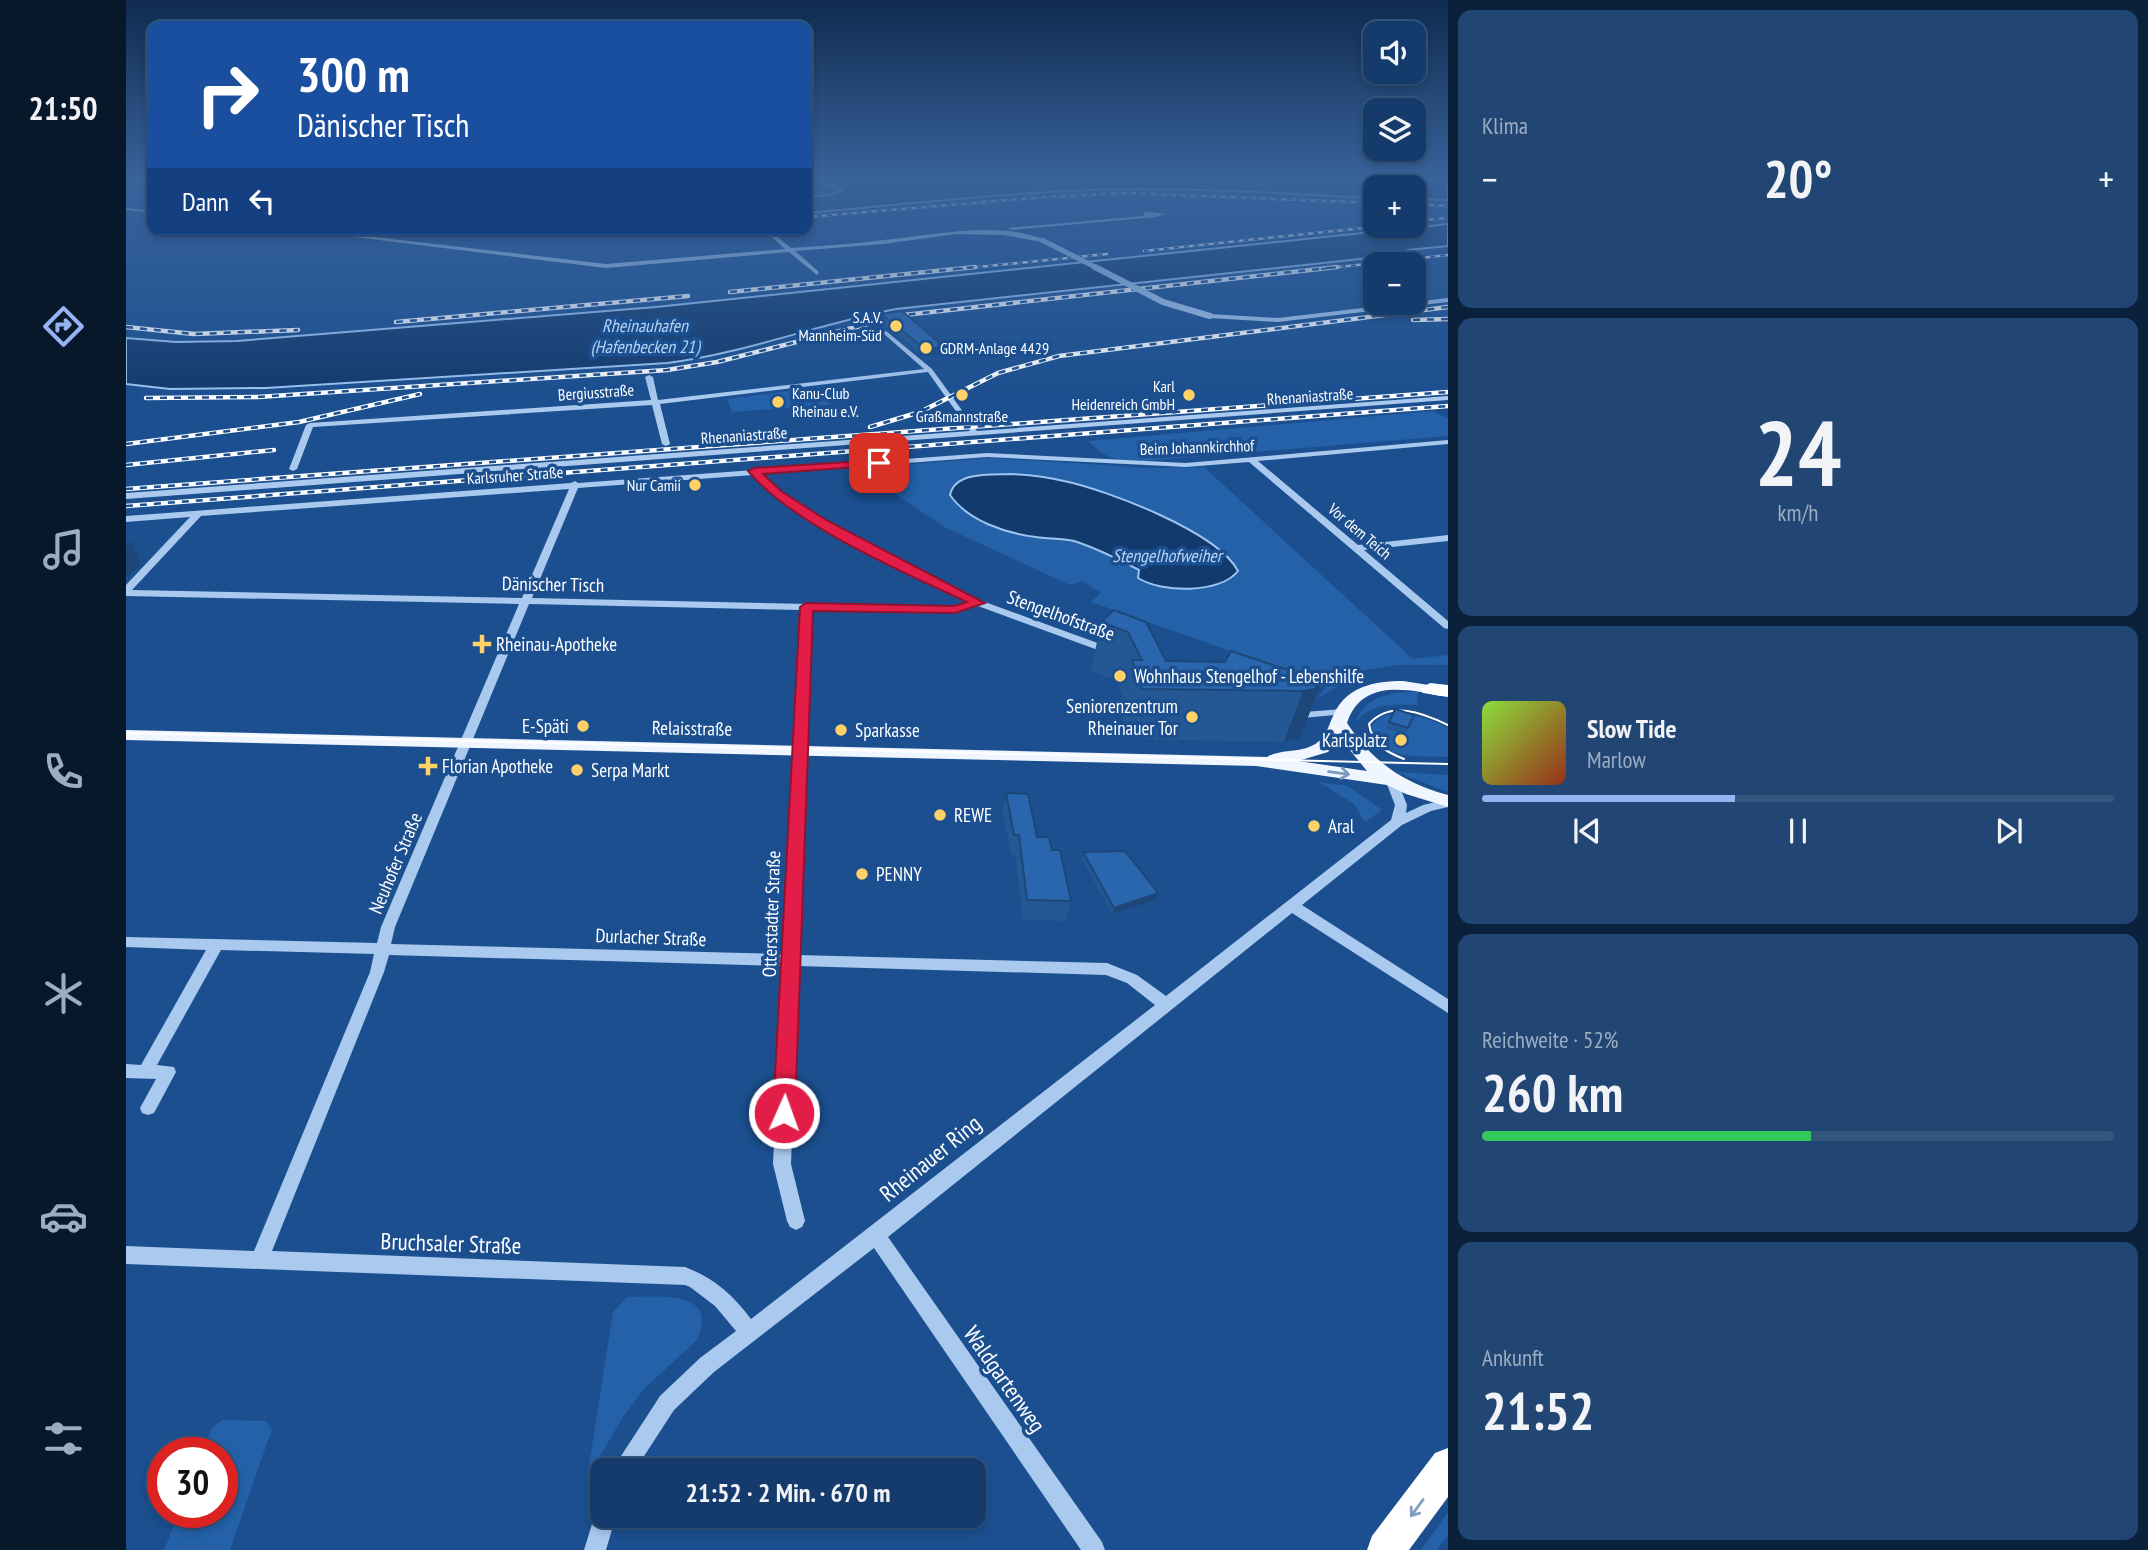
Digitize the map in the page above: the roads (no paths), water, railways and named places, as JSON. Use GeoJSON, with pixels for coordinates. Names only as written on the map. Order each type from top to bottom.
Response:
{"type":"FeatureCollection","features":[{"type":"Feature","properties":{"kind":"highway"},"geometry":{"type":"LineString","coordinates":[[1387,1550],[1448,1466]]}},
{"type":"Feature","properties":{"kind":"main road"},"geometry":{"type":"LineString","coordinates":[[1442,691],[1377,688],[1360,693],[1350,700],[1341,718],[1366,762],[1389,781],[1448,802]]}},
{"type":"Feature","properties":{"kind":"main road","name":"Relaisstraße"},"geometry":{"type":"LineString","coordinates":[[1256,761],[1314,752],[1328,742],[1341,718]]}},
{"type":"Feature","properties":{"kind":"main road","name":"Relaisstraße"},"geometry":{"type":"LineString","coordinates":[[126,735],[1256,761],[1389,781]]}},
{"type":"Feature","properties":{"kind":"street"},"geometry":{"type":"LineString","coordinates":[[484,252],[598,266],[762,252]]}},
{"type":"Feature","properties":{"kind":"street"},"geometry":{"type":"LineString","coordinates":[[793,252],[817,273]]}},
{"type":"Feature","properties":{"kind":"street"},"geometry":{"type":"LineString","coordinates":[[1066,252],[1163,302],[1210,316],[1245,320],[1287,320],[1448,300]]}},
{"type":"Feature","properties":{"kind":"street"},"geometry":{"type":"LineString","coordinates":[[886,334],[930,370],[975,433]]}},
{"type":"Feature","properties":{"kind":"street","name":"Bergiusstraße"},"geometry":{"type":"LineString","coordinates":[[293,469],[310,425],[734,395],[930,370]]}},
{"type":"Feature","properties":{"kind":"street"},"geometry":{"type":"LineString","coordinates":[[649,377],[666,444]]}},
{"type":"Feature","properties":{"kind":"street","name":"Rhenaniastraße"},"geometry":{"type":"LineString","coordinates":[[126,496],[1448,398]]}},
{"type":"Feature","properties":{"kind":"street","name":"Beim Johannkirchhof"},"geometry":{"type":"LineString","coordinates":[[905,461],[987,455],[1167,465],[1448,442]]}},
{"type":"Feature","properties":{"kind":"street","name":"Vor dem Teich"},"geometry":{"type":"LineString","coordinates":[[1252,460],[1448,626]]}},
{"type":"Feature","properties":{"kind":"street","name":"Karlsruher Straße"},"geometry":{"type":"LineString","coordinates":[[126,519],[905,461]]}},
{"type":"Feature","properties":{"kind":"street","name":"Stengelhofstraße"},"geometry":{"type":"LineString","coordinates":[[754,471],[777,493],[822,523],[895,563],[978,603],[1121,655]]}},
{"type":"Feature","properties":{"kind":"street","name":"Neuhofer Straße"},"geometry":{"type":"LineString","coordinates":[[259,1261],[377,972],[388,927],[468,743],[575,484]]}},
{"type":"Feature","properties":{"kind":"street"},"geometry":{"type":"LineString","coordinates":[[126,592],[198,514]]}},
{"type":"Feature","properties":{"kind":"street"},"geometry":{"type":"LineString","coordinates":[[1356,548],[1448,538]]}},
{"type":"Feature","properties":{"kind":"street","name":"Dänischer Tisch"},"geometry":{"type":"LineString","coordinates":[[126,592],[955,610],[978,603]]}},
{"type":"Feature","properties":{"kind":"street","name":"Otterstadter Straße"},"geometry":{"type":"LineString","coordinates":[[796,1221],[782,1164],[806,607]]}},
{"type":"Feature","properties":{"kind":"street"},"geometry":{"type":"LineString","coordinates":[[1279,713],[1341,718]]}},
{"type":"Feature","properties":{"kind":"street"},"geometry":{"type":"LineString","coordinates":[[1389,781],[1401,805],[1397,822]]}},
{"type":"Feature","properties":{"kind":"street","name":"Rheinauer Ring"},"geometry":{"type":"LineString","coordinates":[[631,1458],[667,1403],[707,1365],[876,1235],[1397,822],[1448,802]]}},
{"type":"Feature","properties":{"kind":"street"},"geometry":{"type":"LineString","coordinates":[[1291,905],[1448,1007]]}},
{"type":"Feature","properties":{"kind":"street","name":"Durlacher Straße"},"geometry":{"type":"LineString","coordinates":[[126,942],[1107,969],[1132,979],[1165,1004]]}},
{"type":"Feature","properties":{"kind":"street"},"geometry":{"type":"LineString","coordinates":[[145,1072],[218,944]]}},
{"type":"Feature","properties":{"kind":"street"},"geometry":{"type":"LineString","coordinates":[[126,1071],[168,1072],[148,1108]]}},
{"type":"Feature","properties":{"kind":"street","name":"Waldgartenweg"},"geometry":{"type":"LineString","coordinates":[[876,1235],[1094,1550]]}},
{"type":"Feature","properties":{"kind":"street","name":"Bruchsaler Straße"},"geometry":{"type":"LineString","coordinates":[[127,1257],[685,1276],[704,1283],[728,1303],[749,1334]]}},
{"type":"Feature","properties":{"kind":"street"},"geometry":{"type":"LineString","coordinates":[[595,1550],[601,1528]]}},
{"type":"Feature","properties":{"kind":"water","name":"Rheinauhafen (Hafenbecken 21)"},"geometry":{"type":"Polygon","coordinates":[[[1178,252],[1363,252],[1363,259],[896,309],[725,352],[667,363],[266,388],[170,389],[126,384],[126,338],[176,342],[237,341],[656,307],[1178,252]]]}},
{"type":"Feature","properties":{"kind":"water","name":"Stengelhofweiher"},"geometry":{"type":"Polygon","coordinates":[[[1011,474],[1064,481],[1133,503],[1208,542],[1227,556],[1238,571],[1230,579],[1218,584],[1190,589],[1148,583],[1138,578],[1139,570],[1082,544],[1024,535],[988,524],[967,512],[950,495],[953,487],[966,478],[1011,474]]]}},
{"type":"Feature","properties":{"kind":"tram line"},"geometry":{"type":"LineString","coordinates":[[1404,759],[1386,750],[1373,737],[1369,724],[1377,717],[1387,712],[1407,711],[1448,725]]}},
{"type":"Feature","properties":{"kind":"tram line"},"geometry":{"type":"LineString","coordinates":[[126,733],[1448,764]]}},
{"type":"Feature","properties":{"kind":"railway"},"geometry":{"type":"LineString","coordinates":[[958,269],[1107,254]]}},
{"type":"Feature","properties":{"kind":"railway"},"geometry":{"type":"LineString","coordinates":[[1321,269],[1448,255]]}},
{"type":"Feature","properties":{"kind":"railway"},"geometry":{"type":"LineString","coordinates":[[730,292],[975,267]]}},
{"type":"Feature","properties":{"kind":"railway"},"geometry":{"type":"LineString","coordinates":[[146,398],[258,397],[667,370],[717,362],[904,315],[1337,267]]}},
{"type":"Feature","properties":{"kind":"railway"},"geometry":{"type":"LineString","coordinates":[[396,322],[688,296]]}},
{"type":"Feature","properties":{"kind":"railway"},"geometry":{"type":"LineString","coordinates":[[870,427],[920,412],[998,373],[1059,356],[1448,307]]}},
{"type":"Feature","properties":{"kind":"railway"},"geometry":{"type":"LineString","coordinates":[[1413,320],[1448,319]]}},
{"type":"Feature","properties":{"kind":"railway"},"geometry":{"type":"LineString","coordinates":[[126,327],[194,334],[298,330]]}},
{"type":"Feature","properties":{"kind":"railway"},"geometry":{"type":"LineString","coordinates":[[126,489],[1448,392]]}},
{"type":"Feature","properties":{"kind":"railway"},"geometry":{"type":"LineString","coordinates":[[126,444],[299,422],[420,394]]}},
{"type":"Feature","properties":{"kind":"railway"},"geometry":{"type":"LineString","coordinates":[[126,506],[1448,406]]}},
{"type":"Feature","properties":{"kind":"railway"},"geometry":{"type":"LineString","coordinates":[[126,465],[274,450]]}},
{"type":"Feature","properties":{"kind":"place","name":"S.A.V. Mannheim-Süd"},"geometry":{"type":"Point","coordinates":[896,326]}},
{"type":"Feature","properties":{"kind":"place","name":"GDRM-Anlage 4429"},"geometry":{"type":"Point","coordinates":[926,348]}},
{"type":"Feature","properties":{"kind":"place","name":"Graßmannstraße"},"geometry":{"type":"Point","coordinates":[962,395]}},
{"type":"Feature","properties":{"kind":"place","name":"Karl Heidenreich GmbH"},"geometry":{"type":"Point","coordinates":[1189,395]}},
{"type":"Feature","properties":{"kind":"place","name":"Kanu-Club Rheinau e.V."},"geometry":{"type":"Point","coordinates":[778,402]}},
{"type":"Feature","properties":{"kind":"place","name":"Nur Camii"},"geometry":{"type":"Point","coordinates":[695,485]}},
{"type":"Feature","properties":{"kind":"place","name":"Rheinau-Apotheke"},"geometry":{"type":"Point","coordinates":[482,644]}},
{"type":"Feature","properties":{"kind":"place","name":"Wohnhaus Stengelhof - Lebenshilfe"},"geometry":{"type":"Point","coordinates":[1120,676]}},
{"type":"Feature","properties":{"kind":"place","name":"Seniorenzentrum Rheinauer Tor"},"geometry":{"type":"Point","coordinates":[1192,717]}},
{"type":"Feature","properties":{"kind":"place","name":"E-Späti"},"geometry":{"type":"Point","coordinates":[583,726]}},
{"type":"Feature","properties":{"kind":"place","name":"Sparkasse"},"geometry":{"type":"Point","coordinates":[841,730]}},
{"type":"Feature","properties":{"kind":"place","name":"Karlsplatz"},"geometry":{"type":"Point","coordinates":[1401,740]}},
{"type":"Feature","properties":{"kind":"place","name":"Florian Apotheke"},"geometry":{"type":"Point","coordinates":[428,766]}},
{"type":"Feature","properties":{"kind":"place","name":"Serpa Markt"},"geometry":{"type":"Point","coordinates":[577,770]}},
{"type":"Feature","properties":{"kind":"place","name":"REWE"},"geometry":{"type":"Point","coordinates":[940,815]}},
{"type":"Feature","properties":{"kind":"place","name":"Aral"},"geometry":{"type":"Point","coordinates":[1314,826]}},
{"type":"Feature","properties":{"kind":"place","name":"PENNY"},"geometry":{"type":"Point","coordinates":[862,874]}}]}
